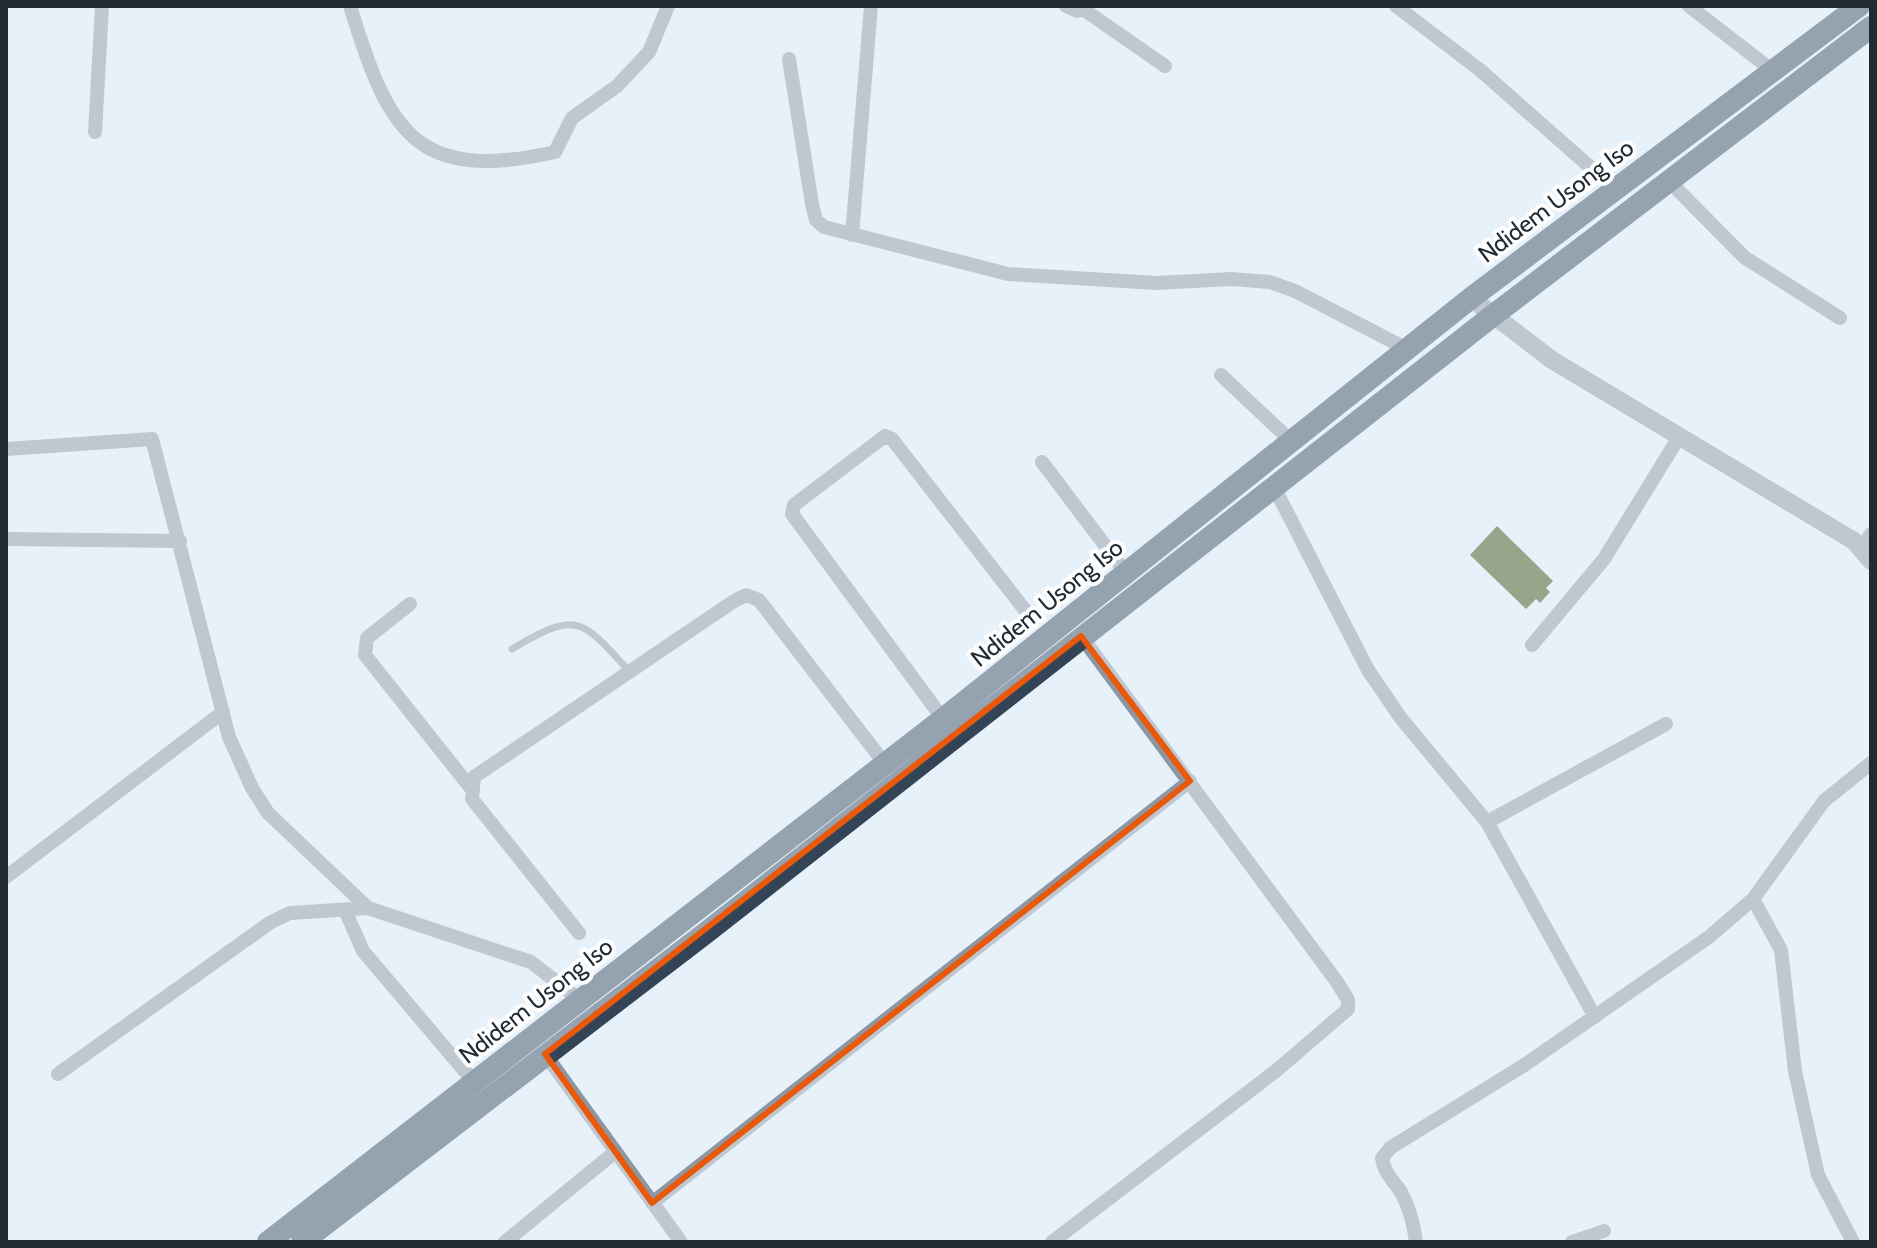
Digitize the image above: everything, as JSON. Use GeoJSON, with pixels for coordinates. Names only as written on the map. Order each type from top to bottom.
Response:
{"type":"FeatureCollection","features":[{"type":"Feature","properties":{"kind":"highway","name":"Ndidem Usong Iso"},"geometry":{"type":"LineString","coordinates":[[268,1242],[943,719],[1471,298],[1859,6]]}},
{"type":"Feature","properties":{"kind":"highway","name":"Ndidem Usong Iso"},"geometry":{"type":"LineString","coordinates":[[302,1242],[703,935],[1273,485],[1871,27]]}},
{"type":"Feature","properties":{"kind":"street"},"geometry":{"type":"LineString","coordinates":[[95,132],[102,6]]}},
{"type":"Feature","properties":{"kind":"street"},"geometry":{"type":"LineString","coordinates":[[350,6],[386,107],[418,140],[446,156],[473,162],[510,162],[555,152],[565,125],[617,86],[649,52],[668,6]]}},
{"type":"Feature","properties":{"kind":"street"},"geometry":{"type":"LineString","coordinates":[[852,235],[871,6]]}},
{"type":"Feature","properties":{"kind":"street"},"geometry":{"type":"LineString","coordinates":[[1066,6],[1085,8],[1165,66]]}},
{"type":"Feature","properties":{"kind":"street"},"geometry":{"type":"LineString","coordinates":[[1396,6],[1480,70],[1615,189]]}},
{"type":"Feature","properties":{"kind":"street"},"geometry":{"type":"LineString","coordinates":[[1689,6],[1773,71]]}},
{"type":"Feature","properties":{"kind":"street"},"geometry":{"type":"LineString","coordinates":[[789,59],[816,220],[824,227],[1008,274],[1157,283],[1231,279],[1270,282],[1295,291],[1409,350]]}},
{"type":"Feature","properties":{"kind":"street"},"geometry":{"type":"LineString","coordinates":[[1669,181],[1744,257],[1840,318]]}},
{"type":"Feature","properties":{"kind":"street"},"geometry":{"type":"LineString","coordinates":[[1471,298],[1491,317],[1552,360],[1868,548]]}},
{"type":"Feature","properties":{"kind":"street"},"geometry":{"type":"LineString","coordinates":[[1221,375],[1292,442]]}},
{"type":"Feature","properties":{"kind":"street"},"geometry":{"type":"LineString","coordinates":[[943,719],[792,514],[794,505],[885,436],[892,439],[1028,614]]}},
{"type":"Feature","properties":{"kind":"street"},"geometry":{"type":"LineString","coordinates":[[1532,645],[1604,559],[1679,437]]}},
{"type":"Feature","properties":{"kind":"street"},"geometry":{"type":"LineString","coordinates":[[6,449],[152,439],[229,737],[252,788],[268,813],[368,908]]}},
{"type":"Feature","properties":{"kind":"street"},"geometry":{"type":"LineString","coordinates":[[1042,462],[1126,573]]}},
{"type":"Feature","properties":{"kind":"street"},"geometry":{"type":"LineString","coordinates":[[1273,485],[1368,670],[1400,717],[1487,822],[1595,1017]]}},
{"type":"Feature","properties":{"kind":"street"},"geometry":{"type":"LineString","coordinates":[[6,539],[180,541]]}},
{"type":"Feature","properties":{"kind":"street"},"geometry":{"type":"LineString","coordinates":[[470,787],[474,777],[746,595],[759,600],[885,764]]}},
{"type":"Feature","properties":{"kind":"street"},"geometry":{"type":"LineString","coordinates":[[410,604],[367,638],[365,655],[470,787],[472,799],[579,933]]}},
{"type":"Feature","properties":{"kind":"street"},"geometry":{"type":"LineString","coordinates":[[1052,1242],[1277,1070],[1348,1009],[1348,1000],[1337,982],[1081,636]]}},
{"type":"Feature","properties":{"kind":"street"},"geometry":{"type":"LineString","coordinates":[[6,877],[223,712]]}},
{"type":"Feature","properties":{"kind":"street"},"geometry":{"type":"LineString","coordinates":[[1487,822],[1666,724]]}},
{"type":"Feature","properties":{"kind":"street"},"geometry":{"type":"LineString","coordinates":[[1416,1242],[1414,1226],[1401,1193],[1383,1169],[1382,1158],[1390,1148],[1452,1113],[1709,937],[1753,899],[1824,801],[1871,763]]}},
{"type":"Feature","properties":{"kind":"street"},"geometry":{"type":"LineString","coordinates":[[652,1203],[1190,781]]}},
{"type":"Feature","properties":{"kind":"street"},"geometry":{"type":"LineString","coordinates":[[1753,899],[1781,950],[1795,1071],[1818,1175],[1853,1242]]}},
{"type":"Feature","properties":{"kind":"street"},"geometry":{"type":"LineString","coordinates":[[58,1074],[271,922],[290,913],[368,908],[531,962],[580,1000]]}},
{"type":"Feature","properties":{"kind":"street"},"geometry":{"type":"LineString","coordinates":[[345,910],[363,951],[474,1082]]}},
{"type":"Feature","properties":{"kind":"street"},"geometry":{"type":"LineString","coordinates":[[545,1054],[681,1242]]}},
{"type":"Feature","properties":{"kind":"street"},"geometry":{"type":"LineString","coordinates":[[505,1242],[615,1152]]}},
{"type":"Feature","properties":{"kind":"street"},"geometry":{"type":"LineString","coordinates":[[1572,1242],[1604,1231]]}},
{"type":"Feature","properties":{"kind":"lane"},"geometry":{"type":"LineString","coordinates":[[512,649],[552,626],[572,623],[594,632],[631,673]]}},
{"type":"Feature","properties":{"kind":"highlighted area"},"geometry":{"type":"Polygon","coordinates":[[[1081,636],[1190,781],[652,1203],[545,1054],[1081,636]]]}},
{"type":"Feature","properties":{"kind":"building"},"geometry":{"type":"Polygon","coordinates":[[[1497,526],[1553,581],[1546,588],[1550,592],[1540,603],[1536,599],[1526,609],[1470,555],[1497,526]]]}}]}
